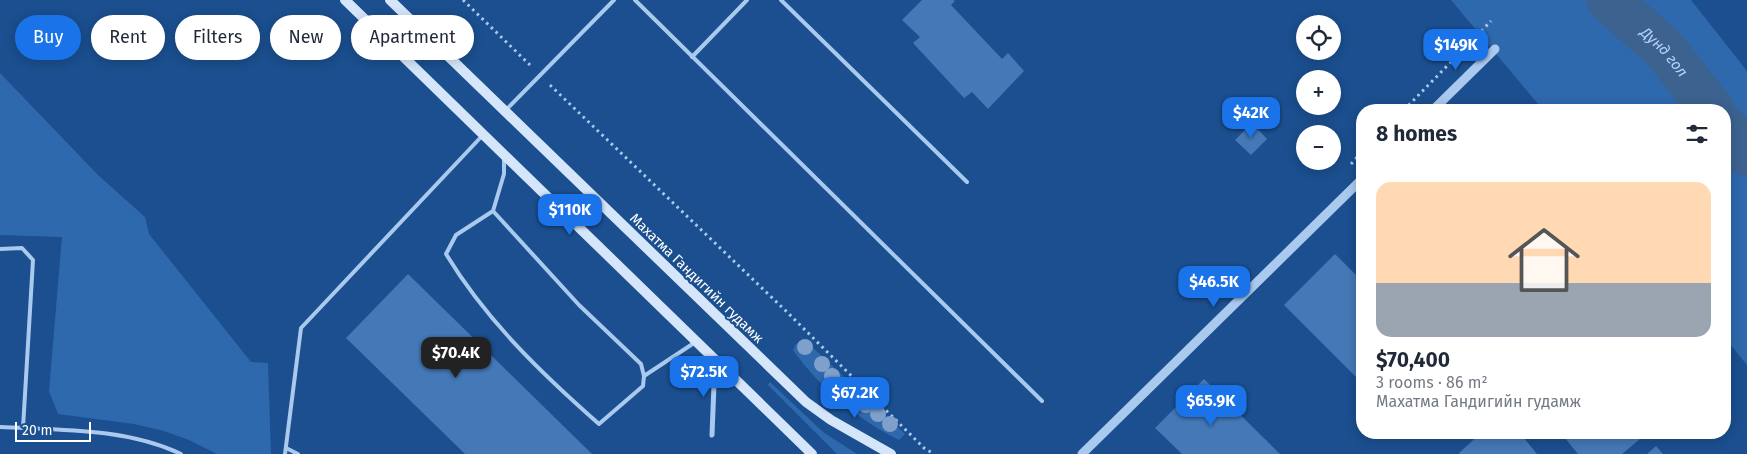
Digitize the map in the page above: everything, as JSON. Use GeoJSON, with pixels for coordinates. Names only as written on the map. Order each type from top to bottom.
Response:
{"type":"FeatureCollection","features":[{"type":"Feature","properties":{"kind":"main road"},"geometry":{"type":"LineString","coordinates":[[346,0],[812,454]]}},
{"type":"Feature","properties":{"kind":"main road","name":"Махатма Гандигийн гудамж"},"geometry":{"type":"LineString","coordinates":[[390,0],[806,402],[831,420],[891,454]]}},
{"type":"Feature","properties":{"kind":"street"},"geometry":{"type":"LineString","coordinates":[[1439,104],[1495,49]]}},
{"type":"Feature","properties":{"kind":"street"},"geometry":{"type":"LineString","coordinates":[[1082,454],[1356,185]]}},
{"type":"Feature","properties":{"kind":"street"},"geometry":{"type":"LineString","coordinates":[[712,436],[715,360]]}},
{"type":"Feature","properties":{"kind":"lane"},"geometry":{"type":"LineString","coordinates":[[505,112],[614,0]]}},
{"type":"Feature","properties":{"kind":"lane"},"geometry":{"type":"LineString","coordinates":[[635,0],[1042,401]]}},
{"type":"Feature","properties":{"kind":"lane"},"geometry":{"type":"LineString","coordinates":[[692,57],[747,0]]}},
{"type":"Feature","properties":{"kind":"lane"},"geometry":{"type":"LineString","coordinates":[[781,0],[967,182]]}},
{"type":"Feature","properties":{"kind":"lane"},"geometry":{"type":"LineString","coordinates":[[285,454],[301,328],[484,134]]}},
{"type":"Feature","properties":{"kind":"lane"},"geometry":{"type":"LineString","coordinates":[[493,211],[580,305],[641,364],[644,376],[643,386],[598,424],[560,390],[514,343],[466,287],[446,254],[456,235],[493,211],[504,174],[504,154]]}},
{"type":"Feature","properties":{"kind":"lane"},"geometry":{"type":"LineString","coordinates":[[0,249],[22,248],[33,260],[23,428]]}},
{"type":"Feature","properties":{"kind":"lane"},"geometry":{"type":"LineString","coordinates":[[644,376],[696,341]]}},
{"type":"Feature","properties":{"kind":"lane"},"geometry":{"type":"LineString","coordinates":[[0,427],[108,433],[168,448],[182,454]]}},
{"type":"Feature","properties":{"kind":"lane"},"geometry":{"type":"LineString","coordinates":[[286,448],[298,454]]}},
{"type":"Feature","properties":{"kind":"path"},"geometry":{"type":"LineString","coordinates":[[463,0],[787,312],[924,448],[934,454]]}},
{"type":"Feature","properties":{"kind":"path"},"geometry":{"type":"LineString","coordinates":[[1410,104],[1491,21]]}},
{"type":"Feature","properties":{"kind":"shaded area"},"geometry":{"type":"Polygon","coordinates":[[[1451,0],[1691,0],[1747,71],[1747,365],[1731,345],[1731,104],[1538,104],[1451,0]]]}},
{"type":"Feature","properties":{"kind":"shaded area"},"geometry":{"type":"Polygon","coordinates":[[[0,73],[98,175],[145,217],[149,234],[251,362],[268,363],[271,454],[217,454],[189,440],[164,431],[134,424],[58,414],[49,391],[62,237],[0,235],[0,73]]]}},
{"type":"Feature","properties":{"kind":"shaded area"},"geometry":{"type":"Polygon","coordinates":[[[802,341],[810,345],[905,434],[899,440],[883,432],[827,390],[793,350],[796,344],[802,341]]]}},
{"type":"Feature","properties":{"kind":"shaded area"},"geometry":{"type":"Polygon","coordinates":[[[770,382],[823,432],[857,454],[837,454],[768,385],[770,382]]]}},
{"type":"Feature","properties":{"kind":"building"},"geometry":{"type":"Polygon","coordinates":[[[922,0],[955,1],[951,5],[1002,59],[1008,53],[1024,71],[988,109],[972,92],[964,98],[913,43],[920,37],[902,20],[922,0]]]}},
{"type":"Feature","properties":{"kind":"building"},"geometry":{"type":"Polygon","coordinates":[[[1252,123],[1267,139],[1251,155],[1235,140],[1252,123]]]}},
{"type":"Feature","properties":{"kind":"building"},"geometry":{"type":"Polygon","coordinates":[[[1335,254],[1356,275],[1356,377],[1284,305],[1335,254]]]}},
{"type":"Feature","properties":{"kind":"building"},"geometry":{"type":"Polygon","coordinates":[[[408,274],[592,454],[465,454],[346,338],[408,274]]]}},
{"type":"Feature","properties":{"kind":"building"},"geometry":{"type":"Polygon","coordinates":[[[1204,379],[1280,454],[1182,454],[1155,428],[1204,379]]]}},
{"type":"Feature","properties":{"kind":"building"},"geometry":{"type":"Polygon","coordinates":[[[1474,439],[1525,439],[1537,454],[1460,454],[1474,439]]]}},
{"type":"Feature","properties":{"kind":"building"},"geometry":{"type":"Polygon","coordinates":[[[1566,439],[1640,439],[1622,454],[1578,454],[1566,439]]]}},
{"type":"Feature","properties":{"kind":"building"},"geometry":{"type":"Polygon","coordinates":[[[1656,446],[1663,454],[1647,454],[1656,446]]]}},
{"type":"Feature","properties":{"kind":"waterway","name":"Дунд гол"},"geometry":{"type":"LineString","coordinates":[[1609,0],[1664,49],[1707,104]]}},
{"type":"Feature","properties":{"kind":"waterway","name":"Дунд гол"},"geometry":{"type":"LineString","coordinates":[[1731,134],[1747,154]]}}]}
